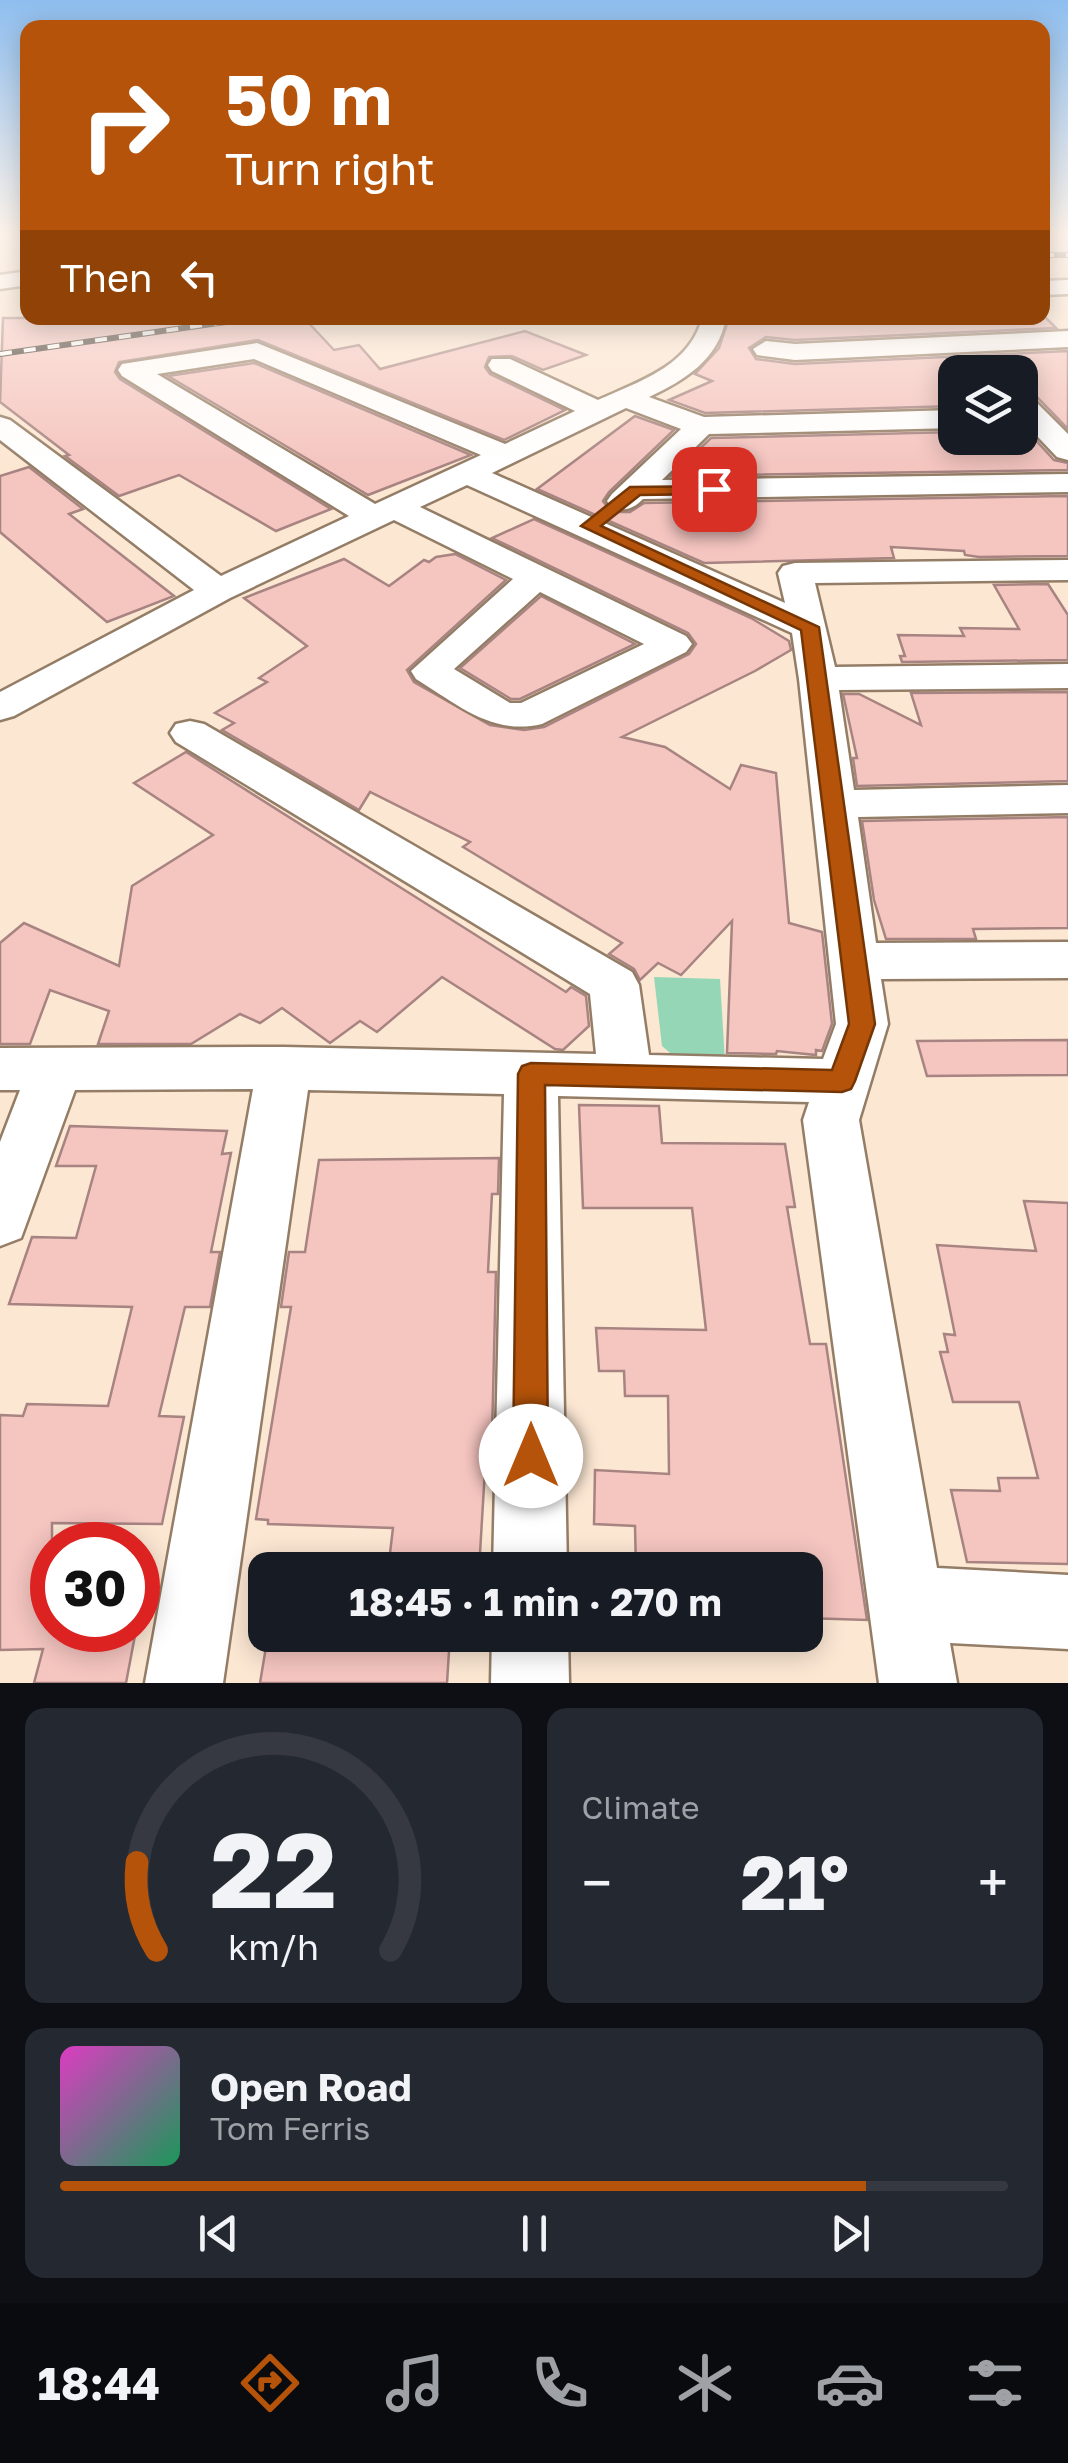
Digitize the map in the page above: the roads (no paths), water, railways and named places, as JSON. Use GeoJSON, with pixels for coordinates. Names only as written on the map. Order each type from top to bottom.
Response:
{"type":"FeatureCollection","features":[{"type":"Feature","properties":{"kind":"street"},"geometry":{"type":"LineString","coordinates":[[0,708],[218,591],[686,367],[700,355],[713,325]]}},
{"type":"Feature","properties":{"kind":"street"},"geometry":{"type":"LineString","coordinates":[[766,349],[806,325]]}},
{"type":"Feature","properties":{"kind":"street"},"geometry":{"type":"LineString","coordinates":[[943,325],[973,355]]}},
{"type":"Feature","properties":{"kind":"street"},"geometry":{"type":"LineString","coordinates":[[700,355],[738,355],[766,349],[795,352],[1068,339]]}},
{"type":"Feature","properties":{"kind":"street"},"geometry":{"type":"LineString","coordinates":[[502,453],[258,351],[131,370],[382,511],[536,577],[672,644],[528,715],[502,716],[430,671],[536,577]]}},
{"type":"Feature","properties":{"kind":"street"},"geometry":{"type":"LineString","coordinates":[[501,365],[609,404],[701,426],[938,419]]}},
{"type":"Feature","properties":{"kind":"street"},"geometry":{"type":"LineString","coordinates":[[1038,413],[1068,415]]}},
{"type":"Feature","properties":{"kind":"street"},"geometry":{"type":"LineString","coordinates":[[1038,424],[1068,451]]}},
{"type":"Feature","properties":{"kind":"street"},"geometry":{"type":"LineString","coordinates":[[0,426],[218,591]]}},
{"type":"Feature","properties":{"kind":"street"},"geometry":{"type":"LineString","coordinates":[[590,526],[636,490],[701,426]]}},
{"type":"Feature","properties":{"kind":"street"},"geometry":{"type":"LineString","coordinates":[[0,464],[37,454]]}},
{"type":"Feature","properties":{"kind":"street"},"geometry":{"type":"LineString","coordinates":[[464,472],[810,627]]}},
{"type":"Feature","properties":{"kind":"street"},"geometry":{"type":"LineString","coordinates":[[636,490],[1068,484]]}},
{"type":"Feature","properties":{"kind":"street"},"geometry":{"type":"LineString","coordinates":[[698,576],[1068,570]]}},
{"type":"Feature","properties":{"kind":"street"},"geometry":{"type":"LineString","coordinates":[[795,574],[810,627],[818,679],[862,1024],[831,1120],[918,1683]]}},
{"type":"Feature","properties":{"kind":"street"},"geometry":{"type":"LineString","coordinates":[[0,670],[34,689]]}},
{"type":"Feature","properties":{"kind":"street"},"geometry":{"type":"LineString","coordinates":[[818,679],[1068,676]]}},
{"type":"Feature","properties":{"kind":"street"},"geometry":{"type":"LineString","coordinates":[[190,733],[614,985],[625,1076]]}},
{"type":"Feature","properties":{"kind":"street"},"geometry":{"type":"LineString","coordinates":[[831,804],[1068,800]]}},
{"type":"Feature","properties":{"kind":"street"},"geometry":{"type":"LineString","coordinates":[[852,961],[1068,960]]}},
{"type":"Feature","properties":{"kind":"street"},"geometry":{"type":"LineString","coordinates":[[0,1220],[27,1069],[284,1068],[842,1081]]}},
{"type":"Feature","properties":{"kind":"street"},"geometry":{"type":"LineString","coordinates":[[184,1683],[284,1068]]}},
{"type":"Feature","properties":{"kind":"street"},"geometry":{"type":"LineString","coordinates":[[530,1552],[531,1074]]}},
{"type":"Feature","properties":{"kind":"street"},"geometry":{"type":"LineString","coordinates":[[904,1604],[1068,1612]]}},
{"type":"Feature","properties":{"kind":"street"},"geometry":{"type":"LineString","coordinates":[[530,1652],[530,1683]]}},
{"type":"Feature","properties":{"kind":"railway"},"geometry":{"type":"LineString","coordinates":[[0,354],[205,325]]}}]}
